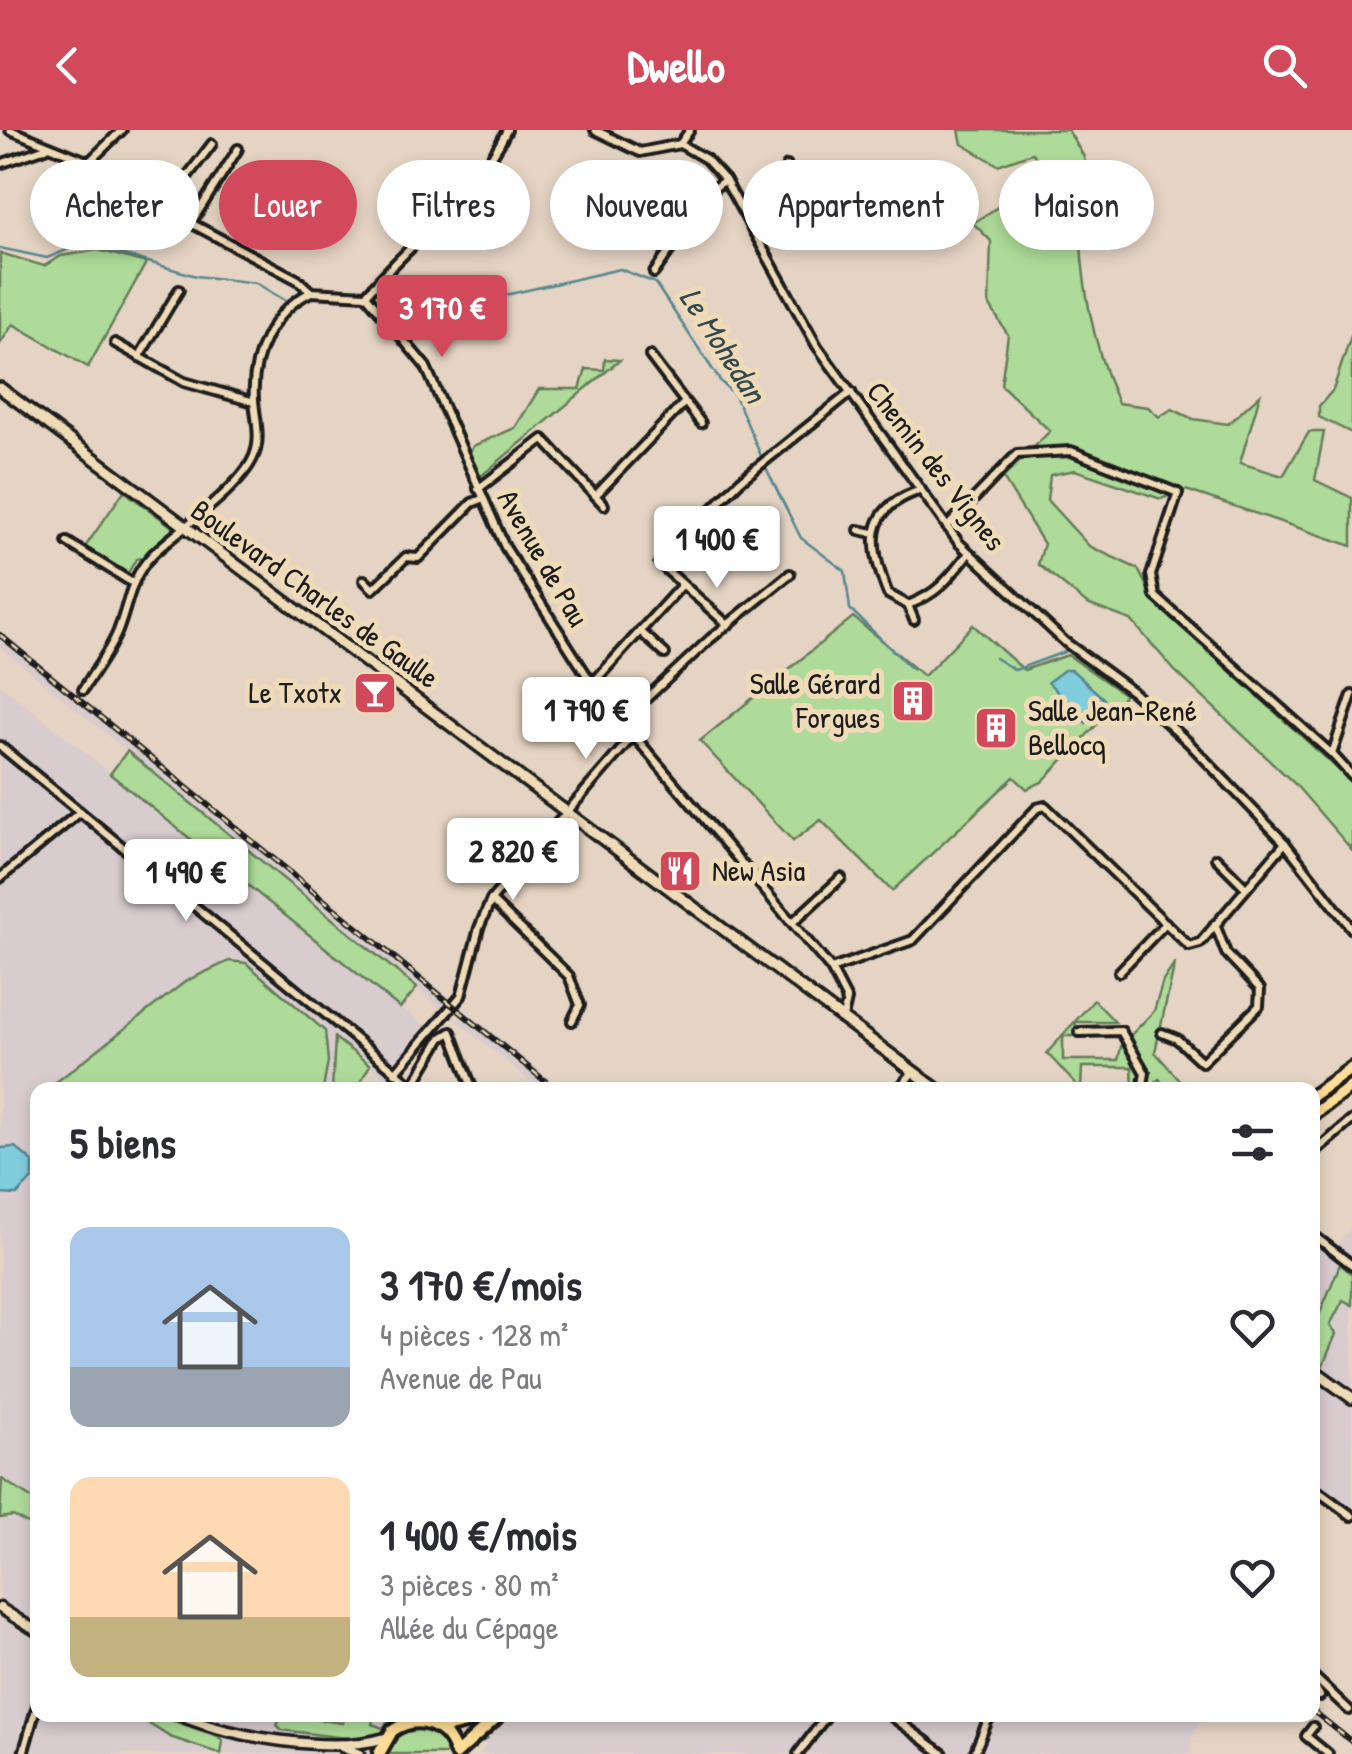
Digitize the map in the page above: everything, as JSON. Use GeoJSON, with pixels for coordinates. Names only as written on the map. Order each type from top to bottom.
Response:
{"type":"FeatureCollection","features":[{"type":"Feature","properties":{"kind":"main road","name":"Boulevard Charles de Gaulle"},"geometry":{"type":"LineString","coordinates":[[0,388],[927,1082]]}},
{"type":"Feature","properties":{"kind":"main road"},"geometry":{"type":"LineString","coordinates":[[1320,1090],[1352,1068]]}},
{"type":"Feature","properties":{"kind":"main road"},"geometry":{"type":"LineString","coordinates":[[1320,1109],[1352,1086]]}},
{"type":"Feature","properties":{"kind":"main road"},"geometry":{"type":"LineString","coordinates":[[1320,1375],[1352,1398]]}},
{"type":"Feature","properties":{"kind":"main road"},"geometry":{"type":"LineString","coordinates":[[380,1754],[385,1738],[407,1722]]}},
{"type":"Feature","properties":{"kind":"main road"},"geometry":{"type":"LineString","coordinates":[[432,1722],[456,1754],[491,1722]]}},
{"type":"Feature","properties":{"kind":"street"},"geometry":{"type":"LineString","coordinates":[[10,130],[83,160]]}},
{"type":"Feature","properties":{"kind":"street"},"geometry":{"type":"LineString","coordinates":[[91,160],[122,130]]}},
{"type":"Feature","properties":{"kind":"street"},"geometry":{"type":"LineString","coordinates":[[83,690],[118,632],[131,582],[154,554],[186,529],[252,460],[258,439],[254,371],[264,343],[287,304],[311,292],[366,295],[398,256],[471,190],[493,160],[507,130]]}},
{"type":"Feature","properties":{"kind":"street"},"geometry":{"type":"LineString","coordinates":[[595,130],[640,152],[680,144],[690,130]]}},
{"type":"Feature","properties":{"kind":"street"},"geometry":{"type":"LineString","coordinates":[[199,161],[212,144]]}},
{"type":"Feature","properties":{"kind":"street","name":"Chemin des Vignes"},"geometry":{"type":"LineString","coordinates":[[680,144],[706,160],[725,180],[743,214]]}},
{"type":"Feature","properties":{"kind":"street"},"geometry":{"type":"LineString","coordinates":[[0,164],[47,148]]}},
{"type":"Feature","properties":{"kind":"street"},"geometry":{"type":"LineString","coordinates":[[199,211],[238,150]]}},
{"type":"Feature","properties":{"kind":"street"},"geometry":{"type":"LineString","coordinates":[[654,273],[714,188],[725,180]]}},
{"type":"Feature","properties":{"kind":"street"},"geometry":{"type":"LineString","coordinates":[[199,227],[298,280],[311,292]]}},
{"type":"Feature","properties":{"kind":"street","name":"Chemin des Vignes"},"geometry":{"type":"LineString","coordinates":[[765,250],[817,346],[969,554],[1065,642],[1147,704],[1285,844],[1352,929]]}},
{"type":"Feature","properties":{"kind":"street"},"geometry":{"type":"LineString","coordinates":[[140,356],[179,290]]}},
{"type":"Feature","properties":{"kind":"street","name":"Avenue de Pau"},"geometry":{"type":"LineString","coordinates":[[366,295],[426,367],[482,499],[519,572],[592,684],[620,723],[794,922],[831,970],[847,1000],[843,1016]]}},
{"type":"Feature","properties":{"kind":"street"},"geometry":{"type":"LineString","coordinates":[[115,342],[184,382],[254,402]]}},
{"type":"Feature","properties":{"kind":"street"},"geometry":{"type":"LineString","coordinates":[[650,356],[701,423]]}},
{"type":"Feature","properties":{"kind":"street"},"geometry":{"type":"LineString","coordinates":[[728,625],[659,563],[740,481],[851,392]]}},
{"type":"Feature","properties":{"kind":"street"},"geometry":{"type":"LineString","coordinates":[[596,495],[684,403]]}},
{"type":"Feature","properties":{"kind":"street"},"geometry":{"type":"LineString","coordinates":[[478,489],[543,439],[604,505]]}},
{"type":"Feature","properties":{"kind":"street"},"geometry":{"type":"LineString","coordinates":[[947,527],[1018,454],[1072,451],[1178,494],[1151,575],[1156,596],[1352,776]]}},
{"type":"Feature","properties":{"kind":"street"},"geometry":{"type":"LineString","coordinates":[[914,620],[908,605],[888,594],[873,533],[890,504],[921,490]]}},
{"type":"Feature","properties":{"kind":"street"},"geometry":{"type":"LineString","coordinates":[[364,580],[373,589],[406,557],[418,558],[472,503],[482,499]]}},
{"type":"Feature","properties":{"kind":"street"},"geometry":{"type":"LineString","coordinates":[[859,530],[873,533]]}},
{"type":"Feature","properties":{"kind":"street"},"geometry":{"type":"LineString","coordinates":[[67,542],[131,582]]}},
{"type":"Feature","properties":{"kind":"street"},"geometry":{"type":"LineString","coordinates":[[908,605],[940,590],[969,554]]}},
{"type":"Feature","properties":{"kind":"street"},"geometry":{"type":"LineString","coordinates":[[620,723],[790,574]]}},
{"type":"Feature","properties":{"kind":"street"},"geometry":{"type":"LineString","coordinates":[[592,684],[682,585]]}},
{"type":"Feature","properties":{"kind":"street"},"geometry":{"type":"LineString","coordinates":[[640,630],[665,654]]}},
{"type":"Feature","properties":{"kind":"street"},"geometry":{"type":"LineString","coordinates":[[1332,754],[1352,695]]}},
{"type":"Feature","properties":{"kind":"street"},"geometry":{"type":"LineString","coordinates":[[394,1073],[462,996],[478,928],[492,900],[632,736]]}},
{"type":"Feature","properties":{"kind":"street"},"geometry":{"type":"LineString","coordinates":[[0,746],[402,1082]]}},
{"type":"Feature","properties":{"kind":"street"},"geometry":{"type":"LineString","coordinates":[[831,970],[913,940],[1037,808],[1045,806],[1166,924],[1195,947],[1285,844]]}},
{"type":"Feature","properties":{"kind":"street"},"geometry":{"type":"LineString","coordinates":[[0,878],[80,812]]}},
{"type":"Feature","properties":{"kind":"street"},"geometry":{"type":"LineString","coordinates":[[1216,858],[1246,888]]}},
{"type":"Feature","properties":{"kind":"street"},"geometry":{"type":"LineString","coordinates":[[794,922],[841,878]]}},
{"type":"Feature","properties":{"kind":"street"},"geometry":{"type":"LineString","coordinates":[[492,900],[569,976],[580,1005],[572,1021]]}},
{"type":"Feature","properties":{"kind":"street"},"geometry":{"type":"LineString","coordinates":[[1120,972],[1166,924]]}},
{"type":"Feature","properties":{"kind":"street"},"geometry":{"type":"LineString","coordinates":[[1162,1034],[1176,1039],[1202,1062],[1259,1006],[1260,989],[1226,952],[1215,924]]}},
{"type":"Feature","properties":{"kind":"street"},"geometry":{"type":"LineString","coordinates":[[1078,1032],[1121,1031],[1145,1073],[1143,1082]]}},
{"type":"Feature","properties":{"kind":"street"},"geometry":{"type":"LineString","coordinates":[[413,1082],[440,1038],[451,1032],[470,1082]]}},
{"type":"Feature","properties":{"kind":"street"},"geometry":{"type":"LineString","coordinates":[[904,1082],[913,1071]]}},
{"type":"Feature","properties":{"kind":"street"},"geometry":{"type":"LineString","coordinates":[[1320,1147],[1352,1120]]}},
{"type":"Feature","properties":{"kind":"street"},"geometry":{"type":"LineString","coordinates":[[1320,1240],[1352,1265]]}},
{"type":"Feature","properties":{"kind":"street"},"geometry":{"type":"LineString","coordinates":[[1320,1492],[1352,1516]]}},
{"type":"Feature","properties":{"kind":"street"},"geometry":{"type":"LineString","coordinates":[[0,1608],[30,1627]]}},
{"type":"Feature","properties":{"kind":"street"},"geometry":{"type":"LineString","coordinates":[[1320,1686],[1349,1710]]}},
{"type":"Feature","properties":{"kind":"street"},"geometry":{"type":"LineString","coordinates":[[23,1754],[32,1722]]}},
{"type":"Feature","properties":{"kind":"street"},"geometry":{"type":"LineString","coordinates":[[200,1722],[227,1731],[338,1746],[359,1754]]}},
{"type":"Feature","properties":{"kind":"street"},"geometry":{"type":"LineString","coordinates":[[798,1754],[822,1722]]}},
{"type":"Feature","properties":{"kind":"street"},"geometry":{"type":"LineString","coordinates":[[900,1722],[943,1754]]}},
{"type":"Feature","properties":{"kind":"street"},"geometry":{"type":"LineString","coordinates":[[974,1754],[987,1722]]}},
{"type":"Feature","properties":{"kind":"street"},"geometry":{"type":"LineString","coordinates":[[1313,1727],[1306,1736],[1328,1754]]}},
{"type":"Feature","properties":{"kind":"street"},"geometry":{"type":"LineString","coordinates":[[338,1746],[385,1738]]}},
{"type":"Feature","properties":{"kind":"shaded area"},"geometry":{"type":"Polygon","coordinates":[[[0,631],[453,1000],[444,1011],[0,647],[0,631]]]}},
{"type":"Feature","properties":{"kind":"shaded area"},"geometry":{"type":"Polygon","coordinates":[[[0,684],[429,1029],[388,1079],[370,1066],[361,1082],[30,1082],[30,1722],[455,1722],[441,1729],[400,1726],[379,1754],[0,1754],[0,684]]]}},
{"type":"Feature","properties":{"kind":"shaded area"},"geometry":{"type":"Polygon","coordinates":[[[465,1010],[553,1082],[531,1082],[457,1021],[465,1010]]]}},
{"type":"Feature","properties":{"kind":"shaded area"},"geometry":{"type":"Polygon","coordinates":[[[1352,1227],[1352,1511],[1320,1487],[1320,1240],[1333,1249],[1352,1227]]]}},
{"type":"Feature","properties":{"kind":"shaded area"},"geometry":{"type":"Polygon","coordinates":[[[501,1722],[1201,1722],[1192,1736],[1190,1754],[480,1754],[501,1722]]]}},
{"type":"Feature","properties":{"kind":"green space"},"geometry":{"type":"Polygon","coordinates":[[[959,130],[1068,130],[1085,160],[1038,160],[1032,153],[999,160],[998,165],[962,144],[959,130]]]}},
{"type":"Feature","properties":{"kind":"green space"},"geometry":{"type":"Polygon","coordinates":[[[999,206],[999,250],[1082,250],[1095,334],[1118,403],[1148,407],[1159,417],[1172,409],[1193,419],[1228,424],[1260,395],[1240,463],[1283,476],[1309,432],[1324,432],[1315,480],[1352,498],[1352,546],[1186,490],[1161,499],[1075,470],[1050,475],[1047,500],[1089,546],[1138,569],[1155,603],[1352,782],[1352,850],[1295,784],[1175,671],[1131,620],[1087,604],[1038,564],[1044,544],[1003,478],[1050,431],[1001,385],[1008,335],[989,304],[991,241],[979,229],[979,219],[999,206]]]}},
{"type":"Feature","properties":{"kind":"green space"},"geometry":{"type":"Polygon","coordinates":[[[98,250],[146,263],[88,367],[13,324],[0,344],[0,253],[44,266],[61,256],[98,250]]]}},
{"type":"Feature","properties":{"kind":"green space"},"geometry":{"type":"Polygon","coordinates":[[[1352,333],[1352,433],[1319,417],[1319,406],[1333,390],[1352,333]]]}},
{"type":"Feature","properties":{"kind":"green space"},"geometry":{"type":"Polygon","coordinates":[[[605,359],[620,360],[480,477],[469,455],[473,446],[515,428],[539,389],[580,389],[586,369],[604,370],[605,359]]]}},
{"type":"Feature","properties":{"kind":"green space"},"geometry":{"type":"Polygon","coordinates":[[[124,491],[175,529],[148,556],[136,559],[128,573],[85,547],[124,491]]]}},
{"type":"Feature","properties":{"kind":"green space"},"geometry":{"type":"Polygon","coordinates":[[[853,617],[924,676],[973,625],[1024,670],[1068,655],[1125,695],[1042,782],[1027,789],[1014,777],[892,891],[821,820],[793,841],[700,741],[853,617]]]}},
{"type":"Feature","properties":{"kind":"green space"},"geometry":{"type":"Polygon","coordinates":[[[127,751],[417,988],[400,1008],[110,774],[127,751]]]}},
{"type":"Feature","properties":{"kind":"green space"},"geometry":{"type":"Polygon","coordinates":[[[229,961],[246,963],[325,1031],[328,1061],[324,1082],[56,1082],[186,981],[229,961]]]}},
{"type":"Feature","properties":{"kind":"green space"},"geometry":{"type":"Polygon","coordinates":[[[1175,963],[1155,1052],[1181,1082],[1159,1079],[1148,1082],[1150,1074],[1128,1038],[1154,1011],[1163,981],[1175,963]]]}},
{"type":"Feature","properties":{"kind":"green space"},"geometry":{"type":"Polygon","coordinates":[[[1094,1000],[1115,1022],[1076,1022],[1074,1036],[1063,1036],[1063,1060],[1118,1060],[1122,1042],[1144,1075],[1141,1082],[1133,1082],[1132,1067],[1082,1067],[1081,1082],[1074,1082],[1047,1053],[1094,1000]]]}},
{"type":"Feature","properties":{"kind":"green space"},"geometry":{"type":"Polygon","coordinates":[[[335,1038],[370,1065],[360,1082],[332,1082],[335,1038]]]}},
{"type":"Feature","properties":{"kind":"green space"},"geometry":{"type":"Polygon","coordinates":[[[1340,1264],[1352,1274],[1352,1305],[1343,1300],[1330,1325],[1336,1334],[1323,1365],[1320,1313],[1340,1264]]]}},
{"type":"Feature","properties":{"kind":"green space"},"geometry":{"type":"Polygon","coordinates":[[[2,1479],[30,1497],[30,1525],[13,1516],[0,1518],[2,1479]]]}},
{"type":"Feature","properties":{"kind":"green space"},"geometry":{"type":"Polygon","coordinates":[[[146,1722],[177,1722],[218,1736],[223,1741],[221,1754],[170,1737],[146,1722]]]}},
{"type":"Feature","properties":{"kind":"green space"},"geometry":{"type":"Polygon","coordinates":[[[373,1722],[383,1728],[387,1722],[399,1722],[378,1736],[362,1740],[282,1730],[277,1725],[373,1722]]]}},
{"type":"Feature","properties":{"kind":"green space"},"geometry":{"type":"Polygon","coordinates":[[[412,1727],[434,1730],[451,1754],[385,1754],[392,1738],[412,1727]]]}},
{"type":"Feature","properties":{"kind":"water"},"geometry":{"type":"Polygon","coordinates":[[[1064,670],[1072,670],[1104,699],[1086,723],[1048,682],[1064,670]]]}},
{"type":"Feature","properties":{"kind":"water"},"geometry":{"type":"Polygon","coordinates":[[[15,1147],[30,1160],[30,1181],[17,1195],[0,1194],[0,1148],[15,1147]]]}},
{"type":"Feature","properties":{"kind":"waterway","name":"Le Mohedan"},"geometry":{"type":"LineString","coordinates":[[0,248],[47,258],[84,243],[196,276],[256,283],[286,301]]}},
{"type":"Feature","properties":{"kind":"waterway","name":"Le Mohedan"},"geometry":{"type":"LineString","coordinates":[[394,302],[510,294],[620,269],[655,283],[721,382],[735,395],[761,456]]}},
{"type":"Feature","properties":{"kind":"waterway","name":"Le Mohedan"},"geometry":{"type":"LineString","coordinates":[[766,468],[801,538],[845,571],[850,609],[913,670]]}},
{"type":"Feature","properties":{"kind":"waterway","name":"Le Mohedan"},"geometry":{"type":"LineString","coordinates":[[995,658],[1015,670],[1064,652]]}},
{"type":"Feature","properties":{"kind":"waterway"},"geometry":{"type":"LineString","coordinates":[[472,1745],[488,1739]]}},
{"type":"Feature","properties":{"kind":"railway"},"geometry":{"type":"LineString","coordinates":[[0,635],[546,1082]]}},
{"type":"Feature","properties":{"kind":"railway"},"geometry":{"type":"LineString","coordinates":[[1320,1716],[1352,1742]]}},
{"type":"Feature","properties":{"kind":"place","name":"Le Txotx"},"geometry":{"type":"Point","coordinates":[375,693]}},
{"type":"Feature","properties":{"kind":"place","name":"Salle Gérard Forgues"},"geometry":{"type":"Point","coordinates":[913,701]}},
{"type":"Feature","properties":{"kind":"place","name":"Salle Jean-René Bellocq"},"geometry":{"type":"Point","coordinates":[996,728]}},
{"type":"Feature","properties":{"kind":"place","name":"New Asia"},"geometry":{"type":"Point","coordinates":[680,871]}}]}
